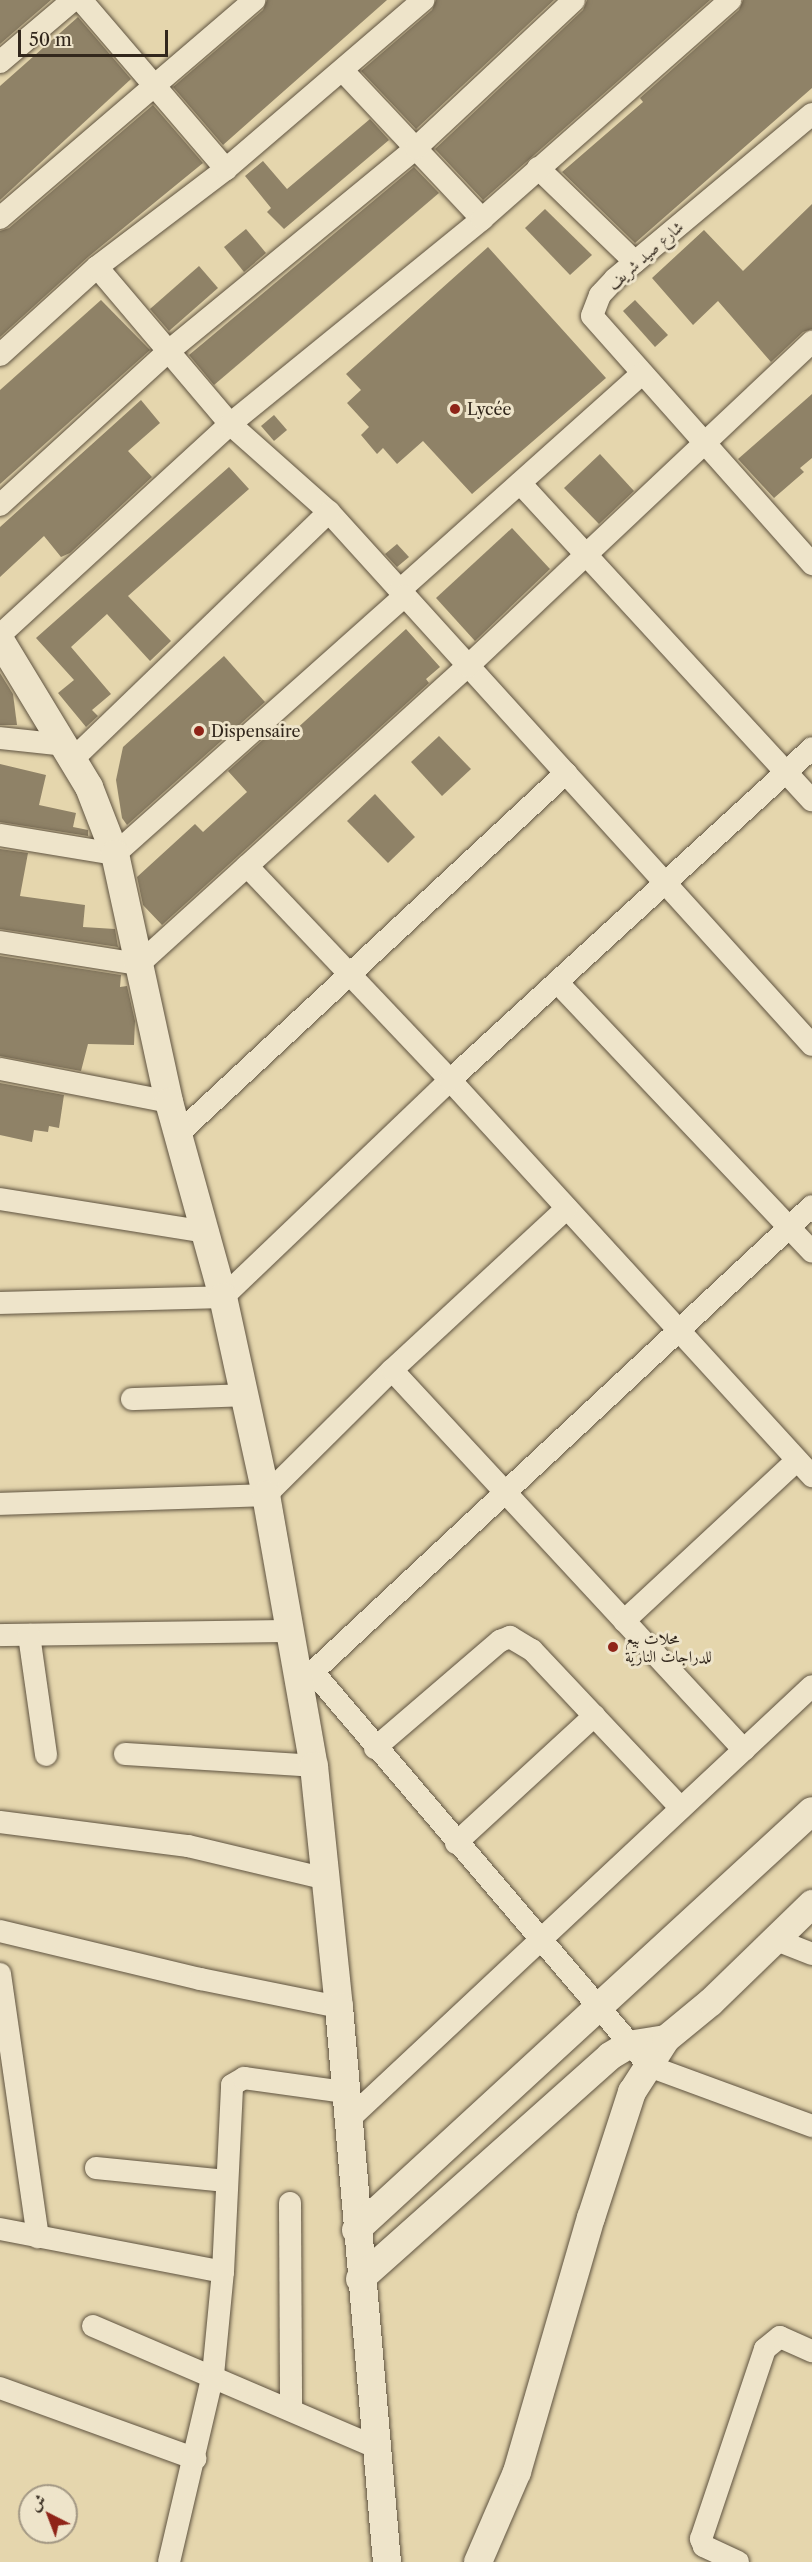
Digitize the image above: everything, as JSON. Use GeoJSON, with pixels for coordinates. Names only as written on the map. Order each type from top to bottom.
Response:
{"type":"FeatureCollection","features":[{"type":"Feature","properties":{"kind":"street"},"geometry":{"type":"LineString","coordinates":[[0,62],[73,0]]}},
{"type":"Feature","properties":{"kind":"street"},"geometry":{"type":"LineString","coordinates":[[81,0],[226,169]]}},
{"type":"Feature","properties":{"kind":"street"},"geometry":{"type":"LineString","coordinates":[[0,218],[254,0]]}},
{"type":"Feature","properties":{"kind":"street"},"geometry":{"type":"LineString","coordinates":[[0,355],[97,267],[226,169],[423,0]]}},
{"type":"Feature","properties":{"kind":"street"},"geometry":{"type":"LineString","coordinates":[[0,505],[170,350],[416,148],[574,0]]}},
{"type":"Feature","properties":{"kind":"street"},"geometry":{"type":"LineString","coordinates":[[0,635],[230,424],[482,219],[730,0]]}},
{"type":"Feature","properties":{"kind":"street"},"geometry":{"type":"LineString","coordinates":[[343,71],[482,219]]}},
{"type":"Feature","properties":{"kind":"street","name":"شارع صيد شريف"},"geometry":{"type":"LineString","coordinates":[[809,122],[635,262],[600,295],[592,316],[812,564]]}},
{"type":"Feature","properties":{"kind":"street"},"geometry":{"type":"LineString","coordinates":[[538,168],[635,262]]}},
{"type":"Feature","properties":{"kind":"street"},"geometry":{"type":"LineString","coordinates":[[97,267],[170,350],[230,424],[329,512],[812,1045]]}},
{"type":"Feature","properties":{"kind":"street"},"geometry":{"type":"LineString","coordinates":[[139,964],[468,666],[705,446],[812,342]]}},
{"type":"Feature","properties":{"kind":"street"},"geometry":{"type":"LineString","coordinates":[[115,854],[642,374]]}},
{"type":"Feature","properties":{"kind":"street"},"geometry":{"type":"LineString","coordinates":[[520,483],[812,800]]}},
{"type":"Feature","properties":{"kind":"street"},"geometry":{"type":"LineString","coordinates":[[69,752],[329,512]]}},
{"type":"Feature","properties":{"kind":"street"},"geometry":{"type":"LineString","coordinates":[[0,640],[69,752],[102,814],[115,854],[169,1102],[207,1232],[246,1395],[291,1631],[307,1679],[339,2007],[360,2279],[387,2562]]}},
{"type":"Feature","properties":{"kind":"street"},"geometry":{"type":"LineString","coordinates":[[0,738],[69,752]]}},
{"type":"Feature","properties":{"kind":"street"},"geometry":{"type":"LineString","coordinates":[[0,1303],[223,1297],[450,1080],[812,748]]}},
{"type":"Feature","properties":{"kind":"street"},"geometry":{"type":"LineString","coordinates":[[178,1134],[566,773]]}},
{"type":"Feature","properties":{"kind":"street"},"geometry":{"type":"LineString","coordinates":[[0,836],[115,854]]}},
{"type":"Feature","properties":{"kind":"street"},"geometry":{"type":"LineString","coordinates":[[247,866],[450,1080],[804,1468],[624,1621]]}},
{"type":"Feature","properties":{"kind":"street"},"geometry":{"type":"LineString","coordinates":[[0,942],[139,964]]}},
{"type":"Feature","properties":{"kind":"street"},"geometry":{"type":"LineString","coordinates":[[556,982],[812,1252]]}},
{"type":"Feature","properties":{"kind":"street"},"geometry":{"type":"LineString","coordinates":[[0,1069],[169,1102]]}},
{"type":"Feature","properties":{"kind":"street"},"geometry":{"type":"LineString","coordinates":[[0,1199],[207,1232]]}},
{"type":"Feature","properties":{"kind":"street"},"geometry":{"type":"LineString","coordinates":[[307,1679],[812,1206]]}},
{"type":"Feature","properties":{"kind":"street"},"geometry":{"type":"LineString","coordinates":[[0,1504],[266,1495],[392,1370],[567,1208]]}},
{"type":"Feature","properties":{"kind":"street"},"geometry":{"type":"LineString","coordinates":[[392,1370],[744,1750]]}},
{"type":"Feature","properties":{"kind":"street"},"geometry":{"type":"LineString","coordinates":[[132,1399],[246,1395]]}},
{"type":"Feature","properties":{"kind":"street"},"geometry":{"type":"LineString","coordinates":[[0,1635],[291,1631]]}},
{"type":"Feature","properties":{"kind":"street"},"geometry":{"type":"LineString","coordinates":[[29,1635],[46,1755]]}},
{"type":"Feature","properties":{"kind":"street"},"geometry":{"type":"LineString","coordinates":[[375,1748],[500,1641],[510,1637],[532,1650],[681,1808]]}},
{"type":"Feature","properties":{"kind":"street"},"geometry":{"type":"LineString","coordinates":[[307,1679],[375,1748],[628,2045],[649,2066],[812,2126]]}},
{"type":"Feature","properties":{"kind":"street"},"geometry":{"type":"LineString","coordinates":[[347,2106],[539,1940],[812,1686]]}},
{"type":"Feature","properties":{"kind":"street"},"geometry":{"type":"LineString","coordinates":[[456,1843],[594,1716]]}},
{"type":"Feature","properties":{"kind":"street"},"geometry":{"type":"LineString","coordinates":[[125,1754],[314,1766]]}},
{"type":"Feature","properties":{"kind":"street"},"geometry":{"type":"LineString","coordinates":[[356,2230],[812,1811]]}},
{"type":"Feature","properties":{"kind":"street"},"geometry":{"type":"LineString","coordinates":[[0,1822],[188,1846],[326,1879]]}},
{"type":"Feature","properties":{"kind":"street"},"geometry":{"type":"LineString","coordinates":[[478,2562],[517,2472],[613,2148],[632,2092],[666,2039],[711,2002],[812,1904]]}},
{"type":"Feature","properties":{"kind":"street"},"geometry":{"type":"LineString","coordinates":[[0,1931],[200,1979],[339,2007]]}},
{"type":"Feature","properties":{"kind":"street"},"geometry":{"type":"LineString","coordinates":[[774,1939],[812,1954]]}},
{"type":"Feature","properties":{"kind":"street"},"geometry":{"type":"LineString","coordinates":[[0,1974],[38,2237]]}},
{"type":"Feature","properties":{"kind":"street"},"geometry":{"type":"LineString","coordinates":[[360,2279],[602,2062],[628,2045],[666,2039]]}},
{"type":"Feature","properties":{"kind":"street"},"geometry":{"type":"LineString","coordinates":[[169,2562],[196,2459],[213,2375],[223,2272],[226,2181],[234,2080],[244,2078],[347,2106]]}},
{"type":"Feature","properties":{"kind":"street"},"geometry":{"type":"LineString","coordinates":[[96,2168],[226,2181]]}},
{"type":"Feature","properties":{"kind":"street"},"geometry":{"type":"LineString","coordinates":[[290,2203],[291,2408]]}},
{"type":"Feature","properties":{"kind":"street"},"geometry":{"type":"LineString","coordinates":[[0,2229],[223,2272]]}},
{"type":"Feature","properties":{"kind":"street"},"geometry":{"type":"LineString","coordinates":[[93,2326],[291,2408],[375,2447]]}},
{"type":"Feature","properties":{"kind":"street"},"geometry":{"type":"LineString","coordinates":[[738,2562],[704,2546],[701,2539],[765,2349],[780,2337],[812,2351]]}},
{"type":"Feature","properties":{"kind":"street"},"geometry":{"type":"LineString","coordinates":[[0,2388],[196,2459]]}},
{"type":"Feature","properties":{"kind":"building"},"geometry":{"type":"Polygon","coordinates":[[[0,0],[51,0],[0,44],[0,0]]]}},
{"type":"Feature","properties":{"kind":"building"},"geometry":{"type":"Polygon","coordinates":[[[267,0],[387,0],[223,145],[173,87],[263,10],[267,0]]]}},
{"type":"Feature","properties":{"kind":"building"},"geometry":{"type":"Polygon","coordinates":[[[436,0],[554,0],[416,129],[361,71],[432,10],[436,0]]]}},
{"type":"Feature","properties":{"kind":"building"},"geometry":{"type":"Polygon","coordinates":[[[587,0],[710,0],[483,200],[435,149],[583,10],[587,0]]]}},
{"type":"Feature","properties":{"kind":"building"},"geometry":{"type":"Polygon","coordinates":[[[743,0],[812,0],[812,88],[635,243],[562,172],[643,102],[640,98],[739,10],[743,0]]]}},
{"type":"Feature","properties":{"kind":"building"},"geometry":{"type":"Polygon","coordinates":[[[78,17],[131,79],[0,200],[0,86],[78,17]]]}},
{"type":"Feature","properties":{"kind":"building"},"geometry":{"type":"Polygon","coordinates":[[[153,105],[203,163],[88,257],[0,337],[0,231],[9,228],[153,105]]]}},
{"type":"Feature","properties":{"kind":"building"},"geometry":{"type":"Polygon","coordinates":[[[370,119],[389,140],[284,229],[267,212],[271,208],[245,176],[263,161],[287,189],[370,119]]]}},
{"type":"Feature","properties":{"kind":"building"},"geometry":{"type":"Polygon","coordinates":[[[414,167],[439,193],[214,385],[189,355],[414,167]]]}},
{"type":"Feature","properties":{"kind":"building"},"geometry":{"type":"Polygon","coordinates":[[[812,204],[812,329],[803,332],[771,362],[718,301],[693,325],[652,278],[704,230],[743,271],[812,204]]]}},
{"type":"Feature","properties":{"kind":"building"},"geometry":{"type":"Polygon","coordinates":[[[545,209],[592,255],[570,275],[525,228],[545,209]]]}},
{"type":"Feature","properties":{"kind":"building"},"geometry":{"type":"Polygon","coordinates":[[[246,229],[266,253],[244,272],[224,247],[246,229]]]}},
{"type":"Feature","properties":{"kind":"building","name":"Lycée"},"geometry":{"type":"Polygon","coordinates":[[[488,247],[606,378],[472,494],[423,441],[397,464],[383,448],[377,454],[361,435],[369,427],[347,403],[361,390],[346,374],[488,247]]]}},
{"type":"Feature","properties":{"kind":"building"},"geometry":{"type":"Polygon","coordinates":[[[199,266],[218,288],[169,331],[150,309],[199,266]]]}},
{"type":"Feature","properties":{"kind":"building"},"geometry":{"type":"Polygon","coordinates":[[[101,300],[150,350],[0,484],[0,390],[101,300]]]}},
{"type":"Feature","properties":{"kind":"building"},"geometry":{"type":"Polygon","coordinates":[[[635,300],[668,335],[655,347],[623,311],[635,300]]]}},
{"type":"Feature","properties":{"kind":"building"},"geometry":{"type":"Polygon","coordinates":[[[812,394],[812,458],[800,468],[804,472],[774,498],[738,459],[812,394]]]}},
{"type":"Feature","properties":{"kind":"building"},"geometry":{"type":"Polygon","coordinates":[[[141,400],[160,423],[128,451],[152,477],[70,553],[61,557],[44,536],[0,577],[0,527],[141,400]]]}},
{"type":"Feature","properties":{"kind":"building"},"geometry":{"type":"Polygon","coordinates":[[[274,415],[287,430],[274,441],[261,426],[274,415]]]}},
{"type":"Feature","properties":{"kind":"building"},"geometry":{"type":"Polygon","coordinates":[[[600,454],[634,491],[599,524],[564,488],[600,454]]]}},
{"type":"Feature","properties":{"kind":"building"},"geometry":{"type":"Polygon","coordinates":[[[229,467],[249,489],[128,596],[171,641],[150,661],[107,614],[71,647],[111,694],[92,710],[98,716],[86,727],[58,693],[74,680],[36,638],[229,467]]]}},
{"type":"Feature","properties":{"kind":"building"},"geometry":{"type":"Polygon","coordinates":[[[512,528],[550,569],[475,641],[436,598],[512,528]]]}},
{"type":"Feature","properties":{"kind":"building"},"geometry":{"type":"Polygon","coordinates":[[[397,544],[409,557],[397,567],[385,554],[397,544]]]}},
{"type":"Feature","properties":{"kind":"building"},"geometry":{"type":"Polygon","coordinates":[[[406,629],[440,667],[426,679],[429,683],[162,925],[143,905],[137,877],[195,824],[203,832],[247,792],[228,771],[283,722],[293,732],[406,629]]]}},
{"type":"Feature","properties":{"kind":"building","name":"Dispensaire"},"geometry":{"type":"Polygon","coordinates":[[[224,656],[265,702],[127,825],[122,818],[116,780],[123,747],[224,656]]]}},
{"type":"Feature","properties":{"kind":"building"},"geometry":{"type":"Polygon","coordinates":[[[0,673],[13,694],[17,725],[0,725],[0,673]]]}},
{"type":"Feature","properties":{"kind":"building"},"geometry":{"type":"Polygon","coordinates":[[[439,736],[471,769],[442,796],[411,762],[439,736]]]}},
{"type":"Feature","properties":{"kind":"building"},"geometry":{"type":"Polygon","coordinates":[[[0,764],[46,775],[39,805],[76,813],[73,827],[88,830],[88,836],[0,822],[0,764]]]}},
{"type":"Feature","properties":{"kind":"building"},"geometry":{"type":"Polygon","coordinates":[[[375,794],[415,837],[388,863],[347,821],[375,794]]]}},
{"type":"Feature","properties":{"kind":"building"},"geometry":{"type":"Polygon","coordinates":[[[0,849],[28,853],[20,896],[85,905],[83,927],[115,929],[118,947],[0,929],[0,849]]]}},
{"type":"Feature","properties":{"kind":"building"},"geometry":{"type":"Polygon","coordinates":[[[0,956],[121,975],[120,987],[127,986],[135,1021],[134,1045],[88,1044],[81,1071],[0,1056],[0,956]]]}},
{"type":"Feature","properties":{"kind":"building"},"geometry":{"type":"Polygon","coordinates":[[[0,1083],[64,1095],[59,1128],[49,1126],[48,1132],[34,1130],[32,1142],[0,1135],[0,1083]]]}},
{"type":"Feature","properties":{"kind":"place","name":"Lycée"},"geometry":{"type":"Point","coordinates":[455,409]}},
{"type":"Feature","properties":{"kind":"place","name":"Dispensaire"},"geometry":{"type":"Point","coordinates":[199,731]}},
{"type":"Feature","properties":{"kind":"place","name":"محلات بيع للدراجات النارية"},"geometry":{"type":"Point","coordinates":[613,1647]}}]}
